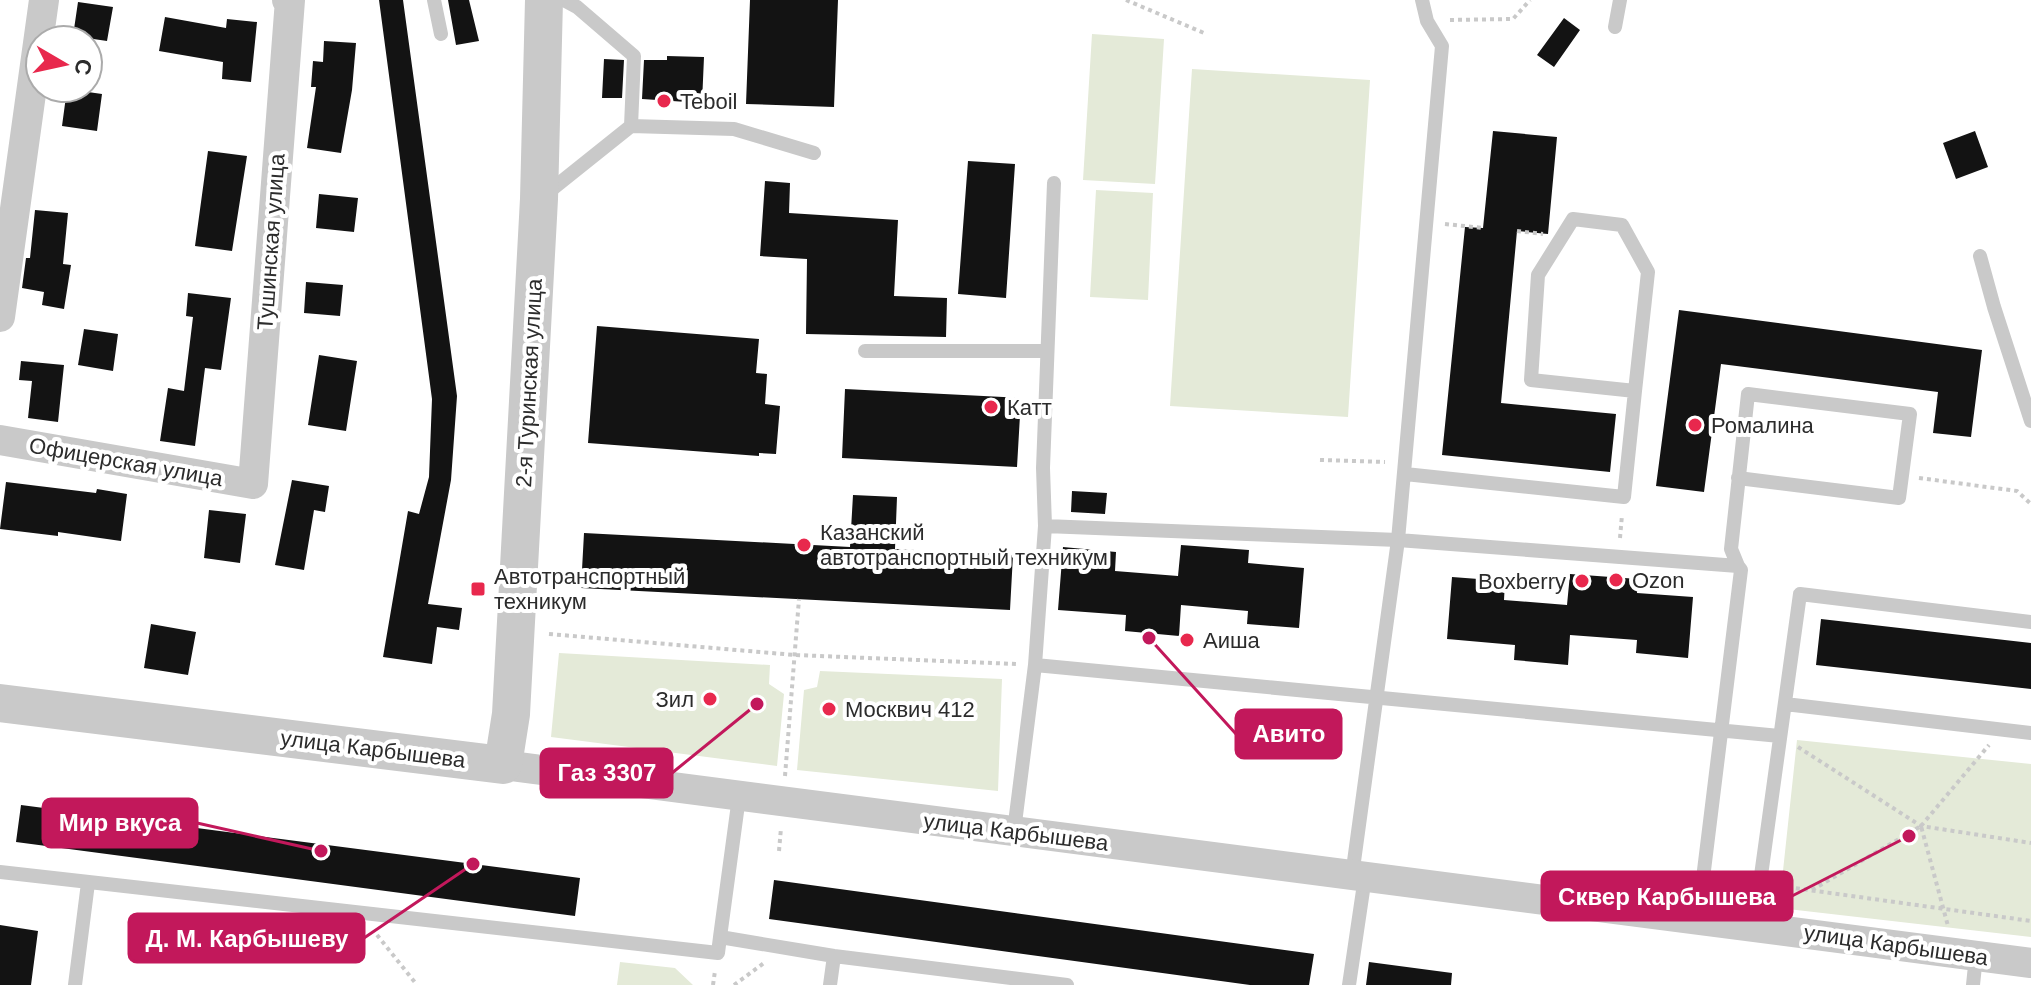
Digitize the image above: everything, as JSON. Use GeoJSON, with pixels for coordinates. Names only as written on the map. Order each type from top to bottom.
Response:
{"type":"FeatureCollection","features":[{"type":"Feature","properties":{"kind":"street"},"geometry":{"type":"LineString","coordinates":[[0,317],[44,0]]}},
{"type":"Feature","properties":{"kind":"street","name":"Тушинская улица"},"geometry":{"type":"LineString","coordinates":[[253,484],[288,0]]}},
{"type":"Feature","properties":{"kind":"street","name":"2-я Туринская улица"},"geometry":{"type":"LineString","coordinates":[[503,765],[511,714],[539,199],[544,0]]}},
{"type":"Feature","properties":{"kind":"street","name":"Офицерская улица"},"geometry":{"type":"LineString","coordinates":[[0,440],[253,484]]}},
{"type":"Feature","properties":{"kind":"street","name":"улица Карбышева"},"geometry":{"type":"LineString","coordinates":[[0,703],[1754,926],[1968,965],[2031,963]]}},
{"type":"Feature","properties":{"kind":"lane"},"geometry":{"type":"LineString","coordinates":[[434,0],[441,34]]}},
{"type":"Feature","properties":{"kind":"lane"},"geometry":{"type":"LineString","coordinates":[[564,0],[577,7],[634,56],[631,126]]}},
{"type":"Feature","properties":{"kind":"lane"},"geometry":{"type":"LineString","coordinates":[[1349,985],[1377,696],[1406,468],[1442,46],[1427,21],[1422,0]]}},
{"type":"Feature","properties":{"kind":"lane"},"geometry":{"type":"LineString","coordinates":[[1615,27],[1620,0]]}},
{"type":"Feature","properties":{"kind":"lane"},"geometry":{"type":"LineString","coordinates":[[539,199],[631,126],[734,129],[814,153]]}},
{"type":"Feature","properties":{"kind":"lane"},"geometry":{"type":"LineString","coordinates":[[1014,831],[1035,665],[1045,526],[1043,468],[1054,183]]}},
{"type":"Feature","properties":{"kind":"lane"},"geometry":{"type":"LineString","coordinates":[[1406,468],[1624,497],[1648,272],[1622,225],[1573,219],[1538,275],[1531,380],[1635,391]]}},
{"type":"Feature","properties":{"kind":"lane"},"geometry":{"type":"LineString","coordinates":[[1980,256],[2031,421]]}},
{"type":"Feature","properties":{"kind":"lane"},"geometry":{"type":"LineString","coordinates":[[865,351],[1047,351]]}},
{"type":"Feature","properties":{"kind":"lane"},"geometry":{"type":"LineString","coordinates":[[1698,919],[1741,570],[1731,549],[1738,478],[1748,394],[1910,414],[1899,498],[1738,478]]}},
{"type":"Feature","properties":{"kind":"lane"},"geometry":{"type":"LineString","coordinates":[[1045,526],[1398,540],[1738,566]]}},
{"type":"Feature","properties":{"kind":"lane"},"geometry":{"type":"LineString","coordinates":[[1754,926],[1800,594],[2031,622]]}},
{"type":"Feature","properties":{"kind":"lane"},"geometry":{"type":"LineString","coordinates":[[1035,665],[1780,736]]}},
{"type":"Feature","properties":{"kind":"lane"},"geometry":{"type":"LineString","coordinates":[[1785,704],[2031,733]]}},
{"type":"Feature","properties":{"kind":"lane"},"geometry":{"type":"LineString","coordinates":[[0,872],[718,953],[739,797]]}},
{"type":"Feature","properties":{"kind":"lane"},"geometry":{"type":"LineString","coordinates":[[75,985],[88,883]]}},
{"type":"Feature","properties":{"kind":"lane"},"geometry":{"type":"LineString","coordinates":[[720,937],[834,956],[1067,985]]}},
{"type":"Feature","properties":{"kind":"lane"},"geometry":{"type":"LineString","coordinates":[[830,985],[834,956]]}},
{"type":"Feature","properties":{"kind":"path"},"geometry":{"type":"LineString","coordinates":[[1126,0],[1204,33]]}},
{"type":"Feature","properties":{"kind":"path"},"geometry":{"type":"LineString","coordinates":[[1427,21],[1513,19],[1530,0]]}},
{"type":"Feature","properties":{"kind":"path"},"geometry":{"type":"LineString","coordinates":[[1427,222],[1483,228]]}},
{"type":"Feature","properties":{"kind":"path"},"geometry":{"type":"LineString","coordinates":[[1320,460],[1406,468]]}},
{"type":"Feature","properties":{"kind":"path"},"geometry":{"type":"LineString","coordinates":[[1902,476],[2017,491],[2031,504]]}},
{"type":"Feature","properties":{"kind":"path"},"geometry":{"type":"LineString","coordinates":[[1618,557],[1624,497]]}},
{"type":"Feature","properties":{"kind":"path"},"geometry":{"type":"LineString","coordinates":[[779,851],[799,599]]}},
{"type":"Feature","properties":{"kind":"path"},"geometry":{"type":"LineString","coordinates":[[549,634],[795,655],[1035,665]]}},
{"type":"Feature","properties":{"kind":"path"},"geometry":{"type":"LineString","coordinates":[[1812,890],[1921,826],[2002,730]]}},
{"type":"Feature","properties":{"kind":"path"},"geometry":{"type":"LineString","coordinates":[[1780,736],[1921,826],[2031,843]]}},
{"type":"Feature","properties":{"kind":"path"},"geometry":{"type":"LineString","coordinates":[[1921,826],[1942,907],[1968,965]]}},
{"type":"Feature","properties":{"kind":"path"},"geometry":{"type":"LineString","coordinates":[[1760,884],[2031,921]]}},
{"type":"Feature","properties":{"kind":"path"},"geometry":{"type":"LineString","coordinates":[[362,913],[389,954],[417,985]]}},
{"type":"Feature","properties":{"kind":"path"},"geometry":{"type":"LineString","coordinates":[[734,985],[784,948]]}},
{"type":"Feature","properties":{"kind":"green space"},"geometry":{"type":"Polygon","coordinates":[[[1092,34],[1164,39],[1155,184],[1083,180],[1092,34]]]}},
{"type":"Feature","properties":{"kind":"green space"},"geometry":{"type":"Polygon","coordinates":[[[1192,69],[1370,80],[1348,417],[1170,406],[1192,69]]]}},
{"type":"Feature","properties":{"kind":"green space"},"geometry":{"type":"Polygon","coordinates":[[[1096,190],[1153,193],[1148,300],[1090,297],[1096,190]]]}},
{"type":"Feature","properties":{"kind":"green space"},"geometry":{"type":"Polygon","coordinates":[[[559,653],[770,665],[769,684],[784,694],[777,766],[551,737],[559,653]]]}},
{"type":"Feature","properties":{"kind":"green space"},"geometry":{"type":"Polygon","coordinates":[[[820,671],[1002,679],[998,791],[797,770],[804,690],[817,687],[820,671]]]}},
{"type":"Feature","properties":{"kind":"green space"},"geometry":{"type":"Polygon","coordinates":[[[1797,740],[2031,764],[2031,937],[1779,908],[1797,740]]]}},
{"type":"Feature","properties":{"kind":"green space"},"geometry":{"type":"Polygon","coordinates":[[[620,962],[675,968],[693,985],[617,985],[620,962]]]}},
{"type":"Feature","properties":{"kind":"building"},"geometry":{"type":"Polygon","coordinates":[[[379,0],[403,0],[457,396],[451,480],[428,604],[462,608],[459,630],[437,627],[432,664],[383,657],[408,511],[419,514],[429,477],[432,399],[379,0]]]}},
{"type":"Feature","properties":{"kind":"building"},"geometry":{"type":"Polygon","coordinates":[[[448,0],[469,0],[479,41],[456,45],[448,0]]]}},
{"type":"Feature","properties":{"kind":"building"},"geometry":{"type":"Polygon","coordinates":[[[750,0],[838,0],[834,107],[746,104],[750,0]]]}},
{"type":"Feature","properties":{"kind":"building"},"geometry":{"type":"Polygon","coordinates":[[[78,2],[113,7],[107,41],[104,41],[104,24],[75,24],[78,2]]]}},
{"type":"Feature","properties":{"kind":"building"},"geometry":{"type":"Polygon","coordinates":[[[165,17],[226,28],[227,19],[257,22],[251,82],[222,79],[223,62],[159,51],[165,17]]]}},
{"type":"Feature","properties":{"kind":"building"},"geometry":{"type":"Polygon","coordinates":[[[1564,18],[1580,30],[1554,67],[1537,55],[1564,18]]]}},
{"type":"Feature","properties":{"kind":"building"},"geometry":{"type":"Polygon","coordinates":[[[324,41],[356,43],[341,153],[307,148],[316,87],[311,87],[313,61],[323,62],[324,41]]]}},
{"type":"Feature","properties":{"kind":"building"},"geometry":{"type":"Polygon","coordinates":[[[667,56],[704,57],[702,103],[642,99],[644,60],[667,60],[667,56]]]}},
{"type":"Feature","properties":{"kind":"building"},"geometry":{"type":"Polygon","coordinates":[[[604,59],[624,60],[622,98],[602,98],[604,59]]]}},
{"type":"Feature","properties":{"kind":"building"},"geometry":{"type":"Polygon","coordinates":[[[65,104],[101,104],[97,131],[62,126],[65,104]]]}},
{"type":"Feature","properties":{"kind":"building"},"geometry":{"type":"Polygon","coordinates":[[[1493,131],[1557,137],[1548,234],[1517,231],[1501,403],[1616,414],[1610,472],[1442,455],[1465,227],[1483,228],[1493,131]]]}},
{"type":"Feature","properties":{"kind":"building"},"geometry":{"type":"Polygon","coordinates":[[[1975,131],[1988,167],[1956,179],[1943,143],[1975,131]]]}},
{"type":"Feature","properties":{"kind":"building"},"geometry":{"type":"Polygon","coordinates":[[[208,151],[247,156],[232,251],[195,246],[208,151]]]}},
{"type":"Feature","properties":{"kind":"building"},"geometry":{"type":"Polygon","coordinates":[[[968,161],[1015,164],[1006,298],[958,294],[968,161]]]}},
{"type":"Feature","properties":{"kind":"building"},"geometry":{"type":"Polygon","coordinates":[[[765,181],[790,183],[789,213],[898,220],[894,296],[947,298],[946,337],[806,334],[807,259],[760,256],[765,181]]]}},
{"type":"Feature","properties":{"kind":"building"},"geometry":{"type":"Polygon","coordinates":[[[319,194],[358,198],[354,232],[316,228],[319,194]]]}},
{"type":"Feature","properties":{"kind":"building"},"geometry":{"type":"Polygon","coordinates":[[[35,210],[68,213],[63,264],[71,265],[64,309],[42,305],[44,292],[22,288],[26,258],[30,258],[35,210]]]}},
{"type":"Feature","properties":{"kind":"building"},"geometry":{"type":"Polygon","coordinates":[[[306,282],[343,285],[340,316],[304,313],[306,282]]]}},
{"type":"Feature","properties":{"kind":"building"},"geometry":{"type":"Polygon","coordinates":[[[188,293],[231,298],[221,370],[205,368],[195,446],[160,441],[168,388],[184,391],[193,317],[186,316],[188,293]]]}},
{"type":"Feature","properties":{"kind":"building"},"geometry":{"type":"Polygon","coordinates":[[[1679,310],[1982,350],[1971,437],[1933,433],[1938,392],[1721,364],[1704,492],[1656,486],[1679,310]]]}},
{"type":"Feature","properties":{"kind":"building"},"geometry":{"type":"Polygon","coordinates":[[[597,326],[759,339],[756,373],[767,374],[765,404],[780,406],[776,454],[759,453],[759,456],[588,443],[597,326]]]}},
{"type":"Feature","properties":{"kind":"building"},"geometry":{"type":"Polygon","coordinates":[[[84,329],[118,334],[113,371],[78,365],[84,329]]]}},
{"type":"Feature","properties":{"kind":"building"},"geometry":{"type":"Polygon","coordinates":[[[319,355],[357,361],[346,431],[308,425],[319,355]]]}},
{"type":"Feature","properties":{"kind":"building"},"geometry":{"type":"Polygon","coordinates":[[[21,361],[64,365],[58,422],[28,418],[32,381],[19,380],[21,361]]]}},
{"type":"Feature","properties":{"kind":"building"},"geometry":{"type":"Polygon","coordinates":[[[845,389],[1021,398],[1017,467],[842,458],[845,389]]]}},
{"type":"Feature","properties":{"kind":"building"},"geometry":{"type":"Polygon","coordinates":[[[292,480],[329,486],[325,512],[314,510],[304,570],[275,565],[292,480]]]}},
{"type":"Feature","properties":{"kind":"building"},"geometry":{"type":"Polygon","coordinates":[[[6,482],[127,494],[121,541],[58,532],[58,536],[0,529],[6,482]]]}},
{"type":"Feature","properties":{"kind":"building"},"geometry":{"type":"Polygon","coordinates":[[[1072,491],[1107,493],[1105,514],[1071,512],[1072,491]]]}},
{"type":"Feature","properties":{"kind":"building"},"geometry":{"type":"Polygon","coordinates":[[[853,495],[897,497],[895,549],[1013,555],[1010,610],[581,588],[584,533],[850,547],[853,495]]]}},
{"type":"Feature","properties":{"kind":"building"},"geometry":{"type":"Polygon","coordinates":[[[209,510],[246,514],[240,563],[204,558],[209,510]]]}},
{"type":"Feature","properties":{"kind":"building"},"geometry":{"type":"Polygon","coordinates":[[[1181,545],[1249,550],[1248,563],[1304,568],[1299,628],[1247,624],[1248,611],[1181,605],[1179,636],[1125,631],[1126,615],[1058,610],[1063,547],[1116,552],[1115,571],[1178,576],[1181,545]]]}},
{"type":"Feature","properties":{"kind":"building"},"geometry":{"type":"Polygon","coordinates":[[[1570,574],[1638,579],[1637,593],[1693,597],[1688,658],[1636,653],[1637,640],[1570,635],[1568,665],[1514,660],[1515,645],[1447,639],[1452,577],[1505,581],[1504,600],[1567,605],[1570,574]]]}},
{"type":"Feature","properties":{"kind":"building"},"geometry":{"type":"Polygon","coordinates":[[[1821,619],[2031,643],[2031,689],[1816,665],[1821,619]]]}},
{"type":"Feature","properties":{"kind":"building"},"geometry":{"type":"Polygon","coordinates":[[[151,624],[196,632],[188,675],[144,668],[151,624]]]}},
{"type":"Feature","properties":{"kind":"building"},"geometry":{"type":"Polygon","coordinates":[[[21,805],[580,878],[575,916],[16,842],[21,805]]]}},
{"type":"Feature","properties":{"kind":"building"},"geometry":{"type":"Polygon","coordinates":[[[774,880],[1314,954],[1309,985],[1250,985],[769,919],[774,880]]]}},
{"type":"Feature","properties":{"kind":"building"},"geometry":{"type":"Polygon","coordinates":[[[0,925],[38,931],[31,985],[0,985],[0,925]]]}},
{"type":"Feature","properties":{"kind":"building"},"geometry":{"type":"Polygon","coordinates":[[[1369,962],[1452,973],[1451,985],[1366,985],[1369,962]]]}},
{"type":"Feature","properties":{"kind":"place","name":"Teboil"},"geometry":{"type":"Point","coordinates":[664,101]}},
{"type":"Feature","properties":{"kind":"place","name":"Катт"},"geometry":{"type":"Point","coordinates":[991,407]}},
{"type":"Feature","properties":{"kind":"place","name":"Ромалина"},"geometry":{"type":"Point","coordinates":[1695,425]}},
{"type":"Feature","properties":{"kind":"place","name":"Казанский автотранспортный техникум"},"geometry":{"type":"Point","coordinates":[804,545]}},
{"type":"Feature","properties":{"kind":"place","name":"Ozon"},"geometry":{"type":"Point","coordinates":[1616,580]}},
{"type":"Feature","properties":{"kind":"place","name":"Boxberry"},"geometry":{"type":"Point","coordinates":[1582,581]}},
{"type":"Feature","properties":{"kind":"place","name":"Автотранспортный техникум"},"geometry":{"type":"Point","coordinates":[478,589]}},
{"type":"Feature","properties":{"kind":"place","name":"Авито"},"geometry":{"type":"Point","coordinates":[1149,638]}},
{"type":"Feature","properties":{"kind":"place","name":"Аиша"},"geometry":{"type":"Point","coordinates":[1187,640]}},
{"type":"Feature","properties":{"kind":"place","name":"Зил"},"geometry":{"type":"Point","coordinates":[710,699]}},
{"type":"Feature","properties":{"kind":"place","name":"Газ 3307"},"geometry":{"type":"Point","coordinates":[757,704]}},
{"type":"Feature","properties":{"kind":"place","name":"Москвич 412"},"geometry":{"type":"Point","coordinates":[829,709]}},
{"type":"Feature","properties":{"kind":"place","name":"Сквер Карбышева"},"geometry":{"type":"Point","coordinates":[1909,836]}},
{"type":"Feature","properties":{"kind":"place","name":"Мир вкуса"},"geometry":{"type":"Point","coordinates":[321,851]}},
{"type":"Feature","properties":{"kind":"place","name":"Д. М. Карбышеву"},"geometry":{"type":"Point","coordinates":[473,864]}}]}
